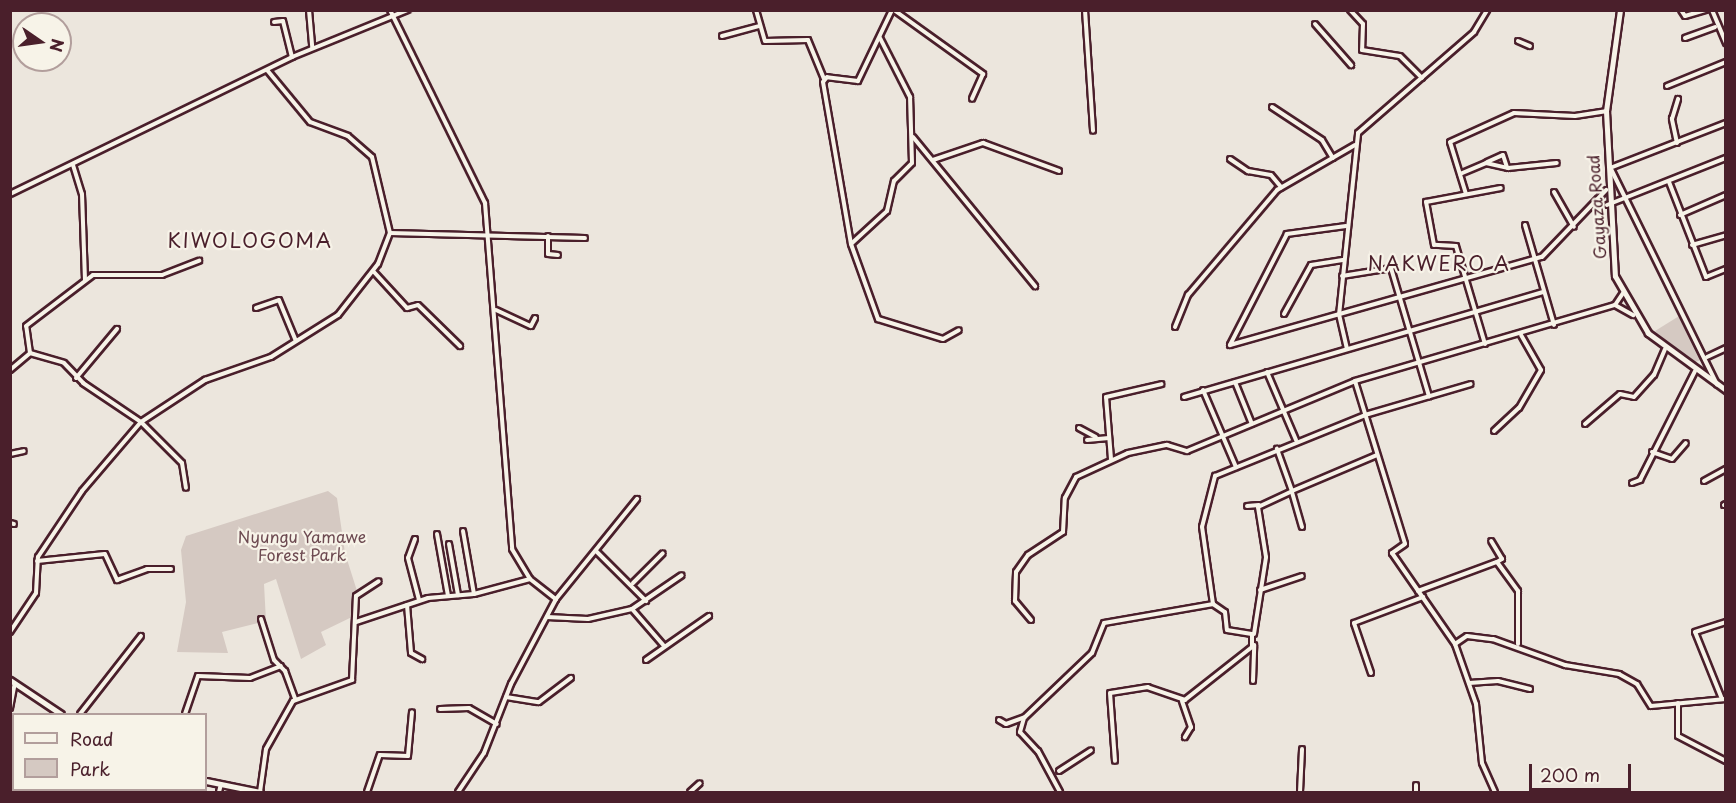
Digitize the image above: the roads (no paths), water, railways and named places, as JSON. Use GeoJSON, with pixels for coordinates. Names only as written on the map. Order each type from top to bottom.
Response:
{"type":"FeatureCollection","features":[{"type":"Feature","properties":{"kind":"main road","name":"Gayaza Road"},"geometry":{"type":"LineString","coordinates":[[1620,10],[1606,111],[1609,168],[1606,190],[1610,248],[1623,293],[1633,315],[1665,349],[1725,390]]}},
{"type":"Feature","properties":{"kind":"main road"},"geometry":{"type":"LineString","coordinates":[[13,682],[60,713]]}},
{"type":"Feature","properties":{"kind":"main road"},"geometry":{"type":"LineString","coordinates":[[207,781],[260,792]]}},
{"type":"Feature","properties":{"kind":"street"},"geometry":{"type":"LineString","coordinates":[[309,10],[312,48]]}},
{"type":"Feature","properties":{"kind":"street"},"geometry":{"type":"LineString","coordinates":[[10,194],[292,57],[391,13],[408,10]]}},
{"type":"Feature","properties":{"kind":"street"},"geometry":{"type":"LineString","coordinates":[[756,10],[759,26],[767,42],[805,37],[824,79],[851,244],[878,319],[943,339],[958,330]]}},
{"type":"Feature","properties":{"kind":"street"},"geometry":{"type":"LineString","coordinates":[[824,79],[858,81],[893,10],[984,74],[972,99]]}},
{"type":"Feature","properties":{"kind":"street"},"geometry":{"type":"LineString","coordinates":[[1085,10],[1093,131]]}},
{"type":"Feature","properties":{"kind":"street"},"geometry":{"type":"LineString","coordinates":[[1350,10],[1363,24],[1362,50],[1400,56],[1422,78]]}},
{"type":"Feature","properties":{"kind":"street"},"geometry":{"type":"LineString","coordinates":[[1347,349],[1339,315],[1341,276],[1356,145],[1364,125],[1477,30],[1487,10]]}},
{"type":"Feature","properties":{"kind":"street"},"geometry":{"type":"LineString","coordinates":[[1681,10],[1684,16],[1706,10]]}},
{"type":"Feature","properties":{"kind":"street"},"geometry":{"type":"LineString","coordinates":[[1712,10],[1715,27],[1725,43]]}},
{"type":"Feature","properties":{"kind":"street"},"geometry":{"type":"LineString","coordinates":[[391,13],[485,203],[496,310],[508,523],[514,558],[530,579],[556,599]]}},
{"type":"Feature","properties":{"kind":"street"},"geometry":{"type":"LineString","coordinates":[[274,22],[284,23],[292,57]]}},
{"type":"Feature","properties":{"kind":"street"},"geometry":{"type":"LineString","coordinates":[[1315,24],[1351,65]]}},
{"type":"Feature","properties":{"kind":"street"},"geometry":{"type":"LineString","coordinates":[[722,36],[759,26]]}},
{"type":"Feature","properties":{"kind":"street"},"geometry":{"type":"LineString","coordinates":[[1685,38],[1715,27]]}},
{"type":"Feature","properties":{"kind":"street"},"geometry":{"type":"LineString","coordinates":[[851,244],[886,211],[894,181],[911,166],[913,136],[910,97],[880,38]]}},
{"type":"Feature","properties":{"kind":"street"},"geometry":{"type":"LineString","coordinates":[[1518,41],[1530,46]]}},
{"type":"Feature","properties":{"kind":"street"},"geometry":{"type":"LineString","coordinates":[[1666,86],[1725,62]]}},
{"type":"Feature","properties":{"kind":"street"},"geometry":{"type":"LineString","coordinates":[[10,632],[36,593],[36,561],[82,491],[141,422],[205,380],[255,365],[296,341],[353,302],[374,272],[390,233],[367,149],[310,122],[267,70]]}},
{"type":"Feature","properties":{"kind":"street"},"geometry":{"type":"LineString","coordinates":[[1677,143],[1672,119],[1678,99]]}},
{"type":"Feature","properties":{"kind":"street"},"geometry":{"type":"LineString","coordinates":[[1272,107],[1322,140],[1333,158]]}},
{"type":"Feature","properties":{"kind":"street"},"geometry":{"type":"LineString","coordinates":[[1466,194],[1450,142],[1514,114],[1575,116],[1606,111]]}},
{"type":"Feature","properties":{"kind":"street"},"geometry":{"type":"LineString","coordinates":[[1718,384],[1707,357],[1628,199],[1609,168],[1725,123]]}},
{"type":"Feature","properties":{"kind":"street"},"geometry":{"type":"LineString","coordinates":[[913,136],[1035,286]]}},
{"type":"Feature","properties":{"kind":"street"},"geometry":{"type":"LineString","coordinates":[[933,160],[983,143],[1059,171]]}},
{"type":"Feature","properties":{"kind":"street"},"geometry":{"type":"LineString","coordinates":[[1175,327],[1188,295],[1281,187],[1356,145]]}},
{"type":"Feature","properties":{"kind":"street"},"geometry":{"type":"LineString","coordinates":[[1460,174],[1503,155],[1508,168]]}},
{"type":"Feature","properties":{"kind":"street"},"geometry":{"type":"LineString","coordinates":[[1607,206],[1725,158]]}},
{"type":"Feature","properties":{"kind":"street"},"geometry":{"type":"LineString","coordinates":[[1230,159],[1248,171],[1271,175],[1281,187]]}},
{"type":"Feature","properties":{"kind":"street"},"geometry":{"type":"LineString","coordinates":[[1486,163],[1508,168],[1557,163]]}},
{"type":"Feature","properties":{"kind":"street"},"geometry":{"type":"LineString","coordinates":[[73,165],[82,194],[85,280]]}},
{"type":"Feature","properties":{"kind":"street"},"geometry":{"type":"LineString","coordinates":[[1669,182],[1706,277],[1725,268]]}},
{"type":"Feature","properties":{"kind":"street"},"geometry":{"type":"LineString","coordinates":[[1485,345],[1456,246],[1434,245],[1426,202],[1501,188]]}},
{"type":"Feature","properties":{"kind":"street"},"geometry":{"type":"LineString","coordinates":[[1346,226],[1287,234],[1229,345],[1534,259],[1557,247],[1606,190]]}},
{"type":"Feature","properties":{"kind":"street"},"geometry":{"type":"LineString","coordinates":[[1554,192],[1574,227]]}},
{"type":"Feature","properties":{"kind":"street"},"geometry":{"type":"LineString","coordinates":[[1680,215],[1725,195]]}},
{"type":"Feature","properties":{"kind":"street"},"geometry":{"type":"LineString","coordinates":[[1525,225],[1554,325]]}},
{"type":"Feature","properties":{"kind":"street"},"geometry":{"type":"LineString","coordinates":[[390,233],[585,238]]}},
{"type":"Feature","properties":{"kind":"street"},"geometry":{"type":"LineString","coordinates":[[1692,245],[1725,235]]}},
{"type":"Feature","properties":{"kind":"street"},"geometry":{"type":"LineString","coordinates":[[548,236],[548,254],[558,255]]}},
{"type":"Feature","properties":{"kind":"street"},"geometry":{"type":"LineString","coordinates":[[1284,314],[1311,265],[1343,260]]}},
{"type":"Feature","properties":{"kind":"street"},"geometry":{"type":"LineString","coordinates":[[30,353],[26,326],[85,280],[98,274],[171,273],[199,261]]}},
{"type":"Feature","properties":{"kind":"street"},"geometry":{"type":"LineString","coordinates":[[1341,276],[1387,266],[1400,297],[1429,396]]}},
{"type":"Feature","properties":{"kind":"street"},"geometry":{"type":"LineString","coordinates":[[374,272],[407,308],[418,305],[460,346]]}},
{"type":"Feature","properties":{"kind":"street"},"geometry":{"type":"LineString","coordinates":[[1184,397],[1544,292]]}},
{"type":"Feature","properties":{"kind":"street"},"geometry":{"type":"LineString","coordinates":[[1031,620],[1015,601],[1016,572],[1028,555],[1063,532],[1071,481],[1111,459],[1167,445],[1180,452],[1355,381],[1521,335],[1615,305],[1623,293]]}},
{"type":"Feature","properties":{"kind":"street"},"geometry":{"type":"LineString","coordinates":[[256,308],[279,300],[296,341]]}},
{"type":"Feature","properties":{"kind":"street"},"geometry":{"type":"LineString","coordinates":[[1615,305],[1633,315]]}},
{"type":"Feature","properties":{"kind":"street"},"geometry":{"type":"LineString","coordinates":[[496,310],[531,326],[535,318]]}},
{"type":"Feature","properties":{"kind":"street"},"geometry":{"type":"LineString","coordinates":[[76,378],[117,329]]}},
{"type":"Feature","properties":{"kind":"street"},"geometry":{"type":"LineString","coordinates":[[1494,431],[1519,408],[1541,370],[1521,335]]}},
{"type":"Feature","properties":{"kind":"street"},"geometry":{"type":"LineString","coordinates":[[1707,357],[1725,348]]}},
{"type":"Feature","properties":{"kind":"street"},"geometry":{"type":"LineString","coordinates":[[1585,424],[1621,394],[1634,397],[1655,373],[1665,349]]}},
{"type":"Feature","properties":{"kind":"street"},"geometry":{"type":"LineString","coordinates":[[10,370],[30,353]]}},
{"type":"Feature","properties":{"kind":"street"},"geometry":{"type":"LineString","coordinates":[[30,353],[64,363],[76,378],[141,422],[182,463],[186,488]]}},
{"type":"Feature","properties":{"kind":"street"},"geometry":{"type":"LineString","coordinates":[[1632,483],[1640,480],[1652,452],[1695,371]]}},
{"type":"Feature","properties":{"kind":"street"},"geometry":{"type":"LineString","coordinates":[[1267,372],[1296,440]]}},
{"type":"Feature","properties":{"kind":"street"},"geometry":{"type":"LineString","coordinates":[[1355,381],[1404,544],[1392,553],[1455,644],[1479,717],[1482,763],[1495,792]]}},
{"type":"Feature","properties":{"kind":"street"},"geometry":{"type":"LineString","coordinates":[[1235,382],[1252,424]]}},
{"type":"Feature","properties":{"kind":"street"},"geometry":{"type":"LineString","coordinates":[[1111,459],[1106,397],[1162,384]]}},
{"type":"Feature","properties":{"kind":"street"},"geometry":{"type":"LineString","coordinates":[[1213,604],[1203,519],[1212,480],[1296,440],[1365,415],[1471,384]]}},
{"type":"Feature","properties":{"kind":"street"},"geometry":{"type":"LineString","coordinates":[[1203,390],[1236,468]]}},
{"type":"Feature","properties":{"kind":"street"},"geometry":{"type":"LineString","coordinates":[[1078,428],[1096,437],[1109,438]]}},
{"type":"Feature","properties":{"kind":"street"},"geometry":{"type":"LineString","coordinates":[[1087,440],[1096,437]]}},
{"type":"Feature","properties":{"kind":"street"},"geometry":{"type":"LineString","coordinates":[[1652,452],[1672,460],[1686,443]]}},
{"type":"Feature","properties":{"kind":"street"},"geometry":{"type":"LineString","coordinates":[[1277,449],[1302,527]]}},
{"type":"Feature","properties":{"kind":"street"},"geometry":{"type":"LineString","coordinates":[[10,454],[24,451]]}},
{"type":"Feature","properties":{"kind":"street"},"geometry":{"type":"LineString","coordinates":[[1247,506],[1259,505],[1377,455]]}},
{"type":"Feature","properties":{"kind":"street"},"geometry":{"type":"LineString","coordinates":[[1704,481],[1725,469]]}},
{"type":"Feature","properties":{"kind":"street"},"geometry":{"type":"LineString","coordinates":[[458,792],[497,724],[506,697],[556,599],[637,499]]}},
{"type":"Feature","properties":{"kind":"street"},"geometry":{"type":"LineString","coordinates":[[1253,681],[1260,590],[1266,556],[1259,505]]}},
{"type":"Feature","properties":{"kind":"street"},"geometry":{"type":"LineString","coordinates":[[463,531],[474,594]]}},
{"type":"Feature","properties":{"kind":"street"},"geometry":{"type":"LineString","coordinates":[[437,534],[448,596]]}},
{"type":"Feature","properties":{"kind":"street"},"geometry":{"type":"LineString","coordinates":[[415,539],[408,558],[419,600]]}},
{"type":"Feature","properties":{"kind":"street"},"geometry":{"type":"LineString","coordinates":[[1418,591],[1502,559],[1491,541]]}},
{"type":"Feature","properties":{"kind":"street"},"geometry":{"type":"LineString","coordinates":[[449,544],[458,595]]}},
{"type":"Feature","properties":{"kind":"street"},"geometry":{"type":"LineString","coordinates":[[596,551],[633,583],[646,602]]}},
{"type":"Feature","properties":{"kind":"street"},"geometry":{"type":"LineString","coordinates":[[633,583],[663,553]]}},
{"type":"Feature","properties":{"kind":"street"},"geometry":{"type":"LineString","coordinates":[[36,561],[105,554],[117,580],[147,569],[171,569]]}},
{"type":"Feature","properties":{"kind":"street"},"geometry":{"type":"LineString","coordinates":[[1497,562],[1518,591],[1518,644]]}},
{"type":"Feature","properties":{"kind":"street"},"geometry":{"type":"LineString","coordinates":[[547,617],[588,619],[632,609],[646,602],[682,575]]}},
{"type":"Feature","properties":{"kind":"street"},"geometry":{"type":"LineString","coordinates":[[1260,590],[1302,576]]}},
{"type":"Feature","properties":{"kind":"street"},"geometry":{"type":"LineString","coordinates":[[356,622],[419,600],[474,594],[530,579]]}},
{"type":"Feature","properties":{"kind":"street"},"geometry":{"type":"LineString","coordinates":[[260,792],[266,749],[295,699],[352,680],[356,594],[379,581]]}},
{"type":"Feature","properties":{"kind":"street"},"geometry":{"type":"LineString","coordinates":[[1371,673],[1354,623],[1423,597]]}},
{"type":"Feature","properties":{"kind":"street"},"geometry":{"type":"LineString","coordinates":[[999,720],[1006,724],[1024,717],[1092,653],[1100,625],[1213,604],[1226,612],[1227,630],[1252,634],[1252,647],[1182,701]]}},
{"type":"Feature","properties":{"kind":"street"},"geometry":{"type":"LineString","coordinates":[[407,605],[411,652],[422,659]]}},
{"type":"Feature","properties":{"kind":"street"},"geometry":{"type":"LineString","coordinates":[[632,609],[663,646]]}},
{"type":"Feature","properties":{"kind":"street"},"geometry":{"type":"LineString","coordinates":[[646,660],[709,616]]}},
{"type":"Feature","properties":{"kind":"street"},"geometry":{"type":"LineString","coordinates":[[261,619],[295,699]]}},
{"type":"Feature","properties":{"kind":"street"},"geometry":{"type":"LineString","coordinates":[[1455,644],[1469,636],[1518,644],[1565,665],[1628,677],[1650,705],[1678,703],[1724,699],[1695,632],[1725,622]]}},
{"type":"Feature","properties":{"kind":"street"},"geometry":{"type":"LineString","coordinates":[[81,713],[141,636]]}},
{"type":"Feature","properties":{"kind":"street"},"geometry":{"type":"LineString","coordinates":[[185,713],[198,676],[250,678],[281,666]]}},
{"type":"Feature","properties":{"kind":"street"},"geometry":{"type":"LineString","coordinates":[[506,697],[539,702],[571,678]]}},
{"type":"Feature","properties":{"kind":"street"},"geometry":{"type":"LineString","coordinates":[[1469,683],[1498,681],[1530,689]]}},
{"type":"Feature","properties":{"kind":"street"},"geometry":{"type":"LineString","coordinates":[[10,708],[13,682]]}},
{"type":"Feature","properties":{"kind":"street"},"geometry":{"type":"LineString","coordinates":[[1115,761],[1110,693],[1148,687],[1182,701],[1191,727],[1185,737]]}},
{"type":"Feature","properties":{"kind":"street"},"geometry":{"type":"LineString","coordinates":[[1678,703],[1678,736],[1725,761]]}},
{"type":"Feature","properties":{"kind":"street"},"geometry":{"type":"LineString","coordinates":[[440,709],[469,708],[497,724]]}},
{"type":"Feature","properties":{"kind":"street"},"geometry":{"type":"LineString","coordinates":[[367,792],[380,755],[408,756],[412,712]]}},
{"type":"Feature","properties":{"kind":"street"},"geometry":{"type":"LineString","coordinates":[[1024,717],[1020,732],[1038,751],[1060,792]]}},
{"type":"Feature","properties":{"kind":"street"},"geometry":{"type":"LineString","coordinates":[[1300,792],[1302,749]]}},
{"type":"Feature","properties":{"kind":"street"},"geometry":{"type":"LineString","coordinates":[[1059,771],[1091,750]]}},
{"type":"Feature","properties":{"kind":"street"},"geometry":{"type":"LineString","coordinates":[[690,792],[700,783]]}},
{"type":"Feature","properties":{"kind":"street"},"geometry":{"type":"LineString","coordinates":[[219,792],[221,784]]}},
{"type":"Feature","properties":{"kind":"street"},"geometry":{"type":"LineString","coordinates":[[1416,785],[1416,792]]}},
{"type":"Feature","properties":{"kind":"district","name":"KIWOLOGOMA"},"geometry":{"type":"Point","coordinates":[250,240]}},
{"type":"Feature","properties":{"kind":"district","name":"NAKWERO A"},"geometry":{"type":"Point","coordinates":[1439,263]}},
{"type":"Feature","properties":{"kind":"park label","name":"Nyungu Yamawe Forest Park"},"geometry":{"type":"Point","coordinates":[302,545]}}]}
